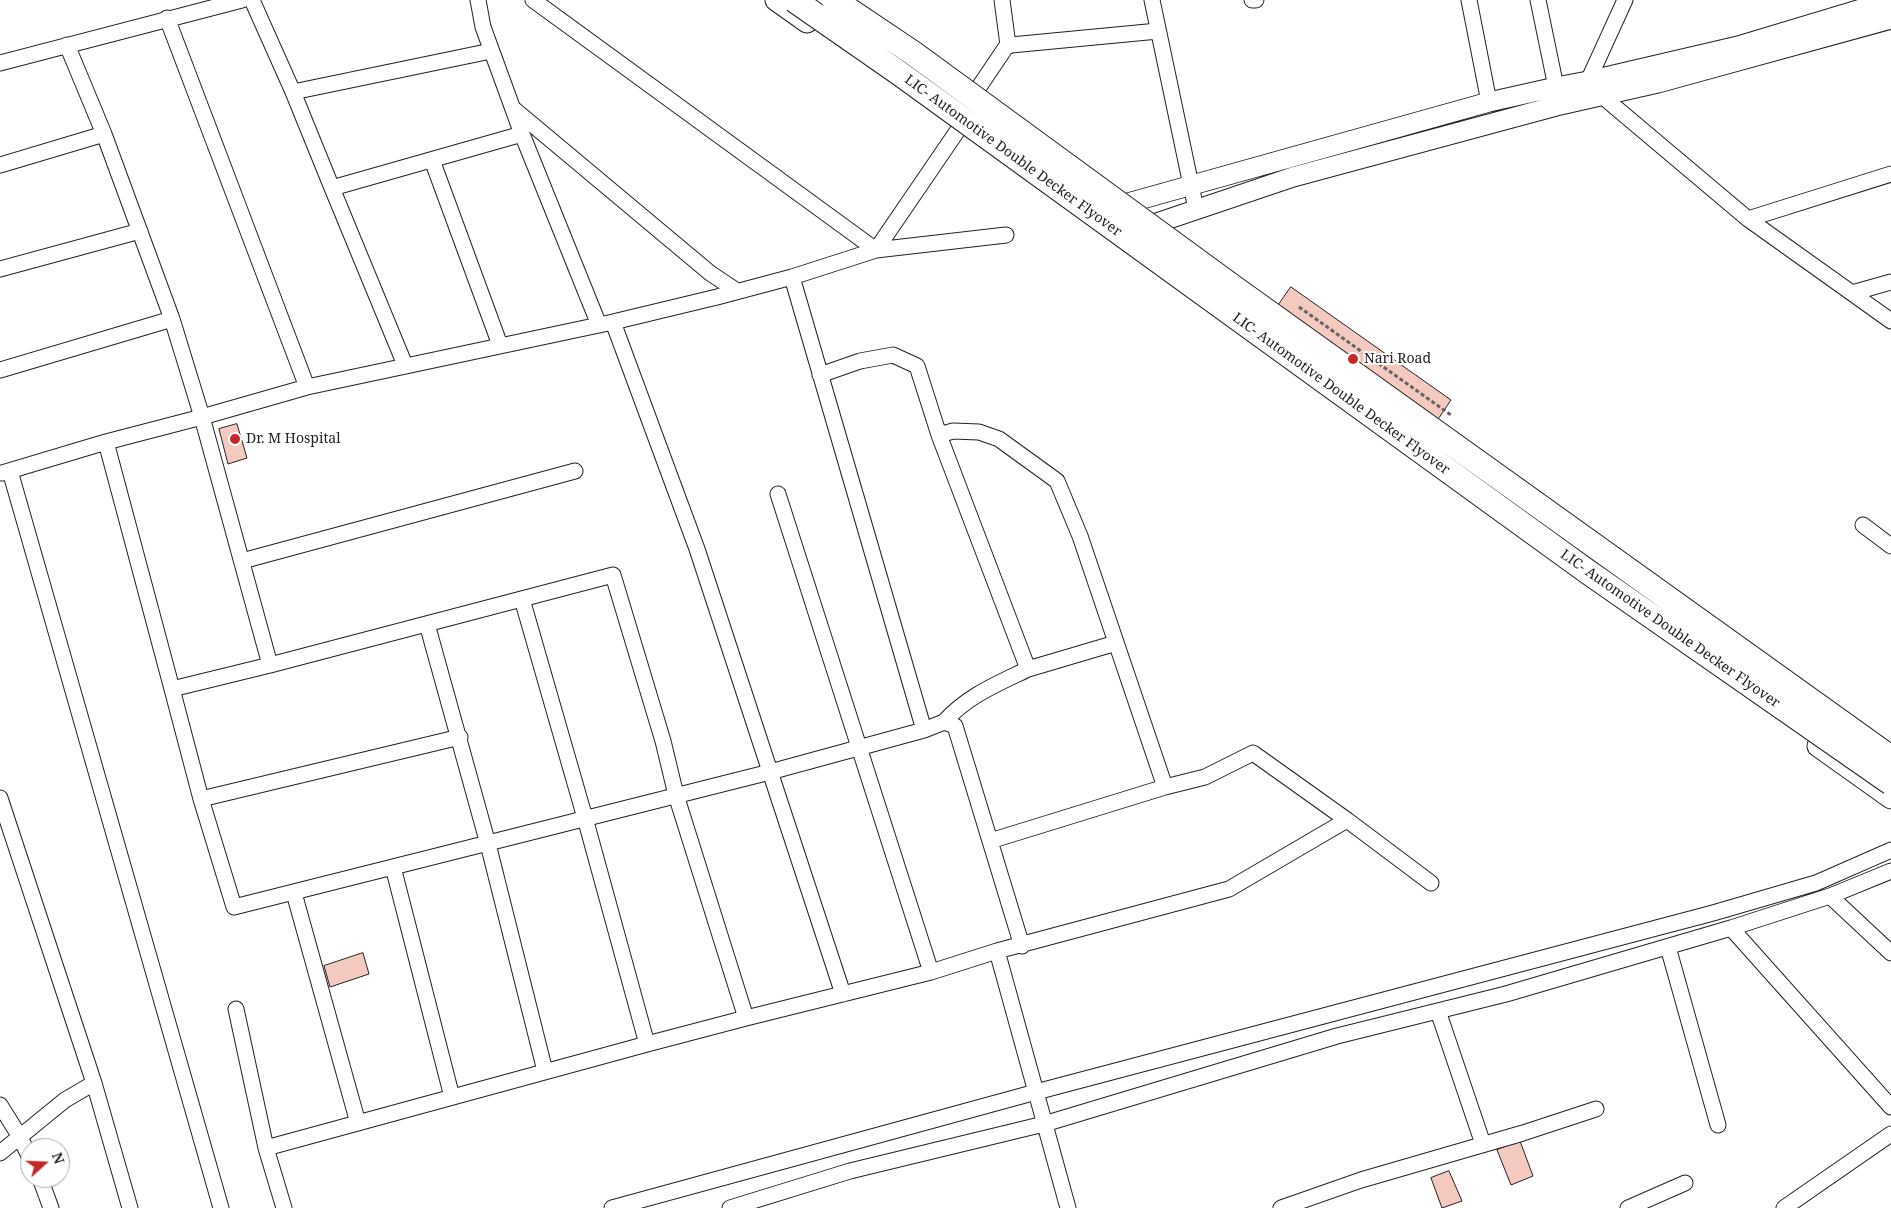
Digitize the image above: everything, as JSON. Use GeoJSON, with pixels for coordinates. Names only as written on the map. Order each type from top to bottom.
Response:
{"type":"FeatureCollection","features":[{"type":"Feature","properties":{"kind":"main road"},"geometry":{"type":"LineString","coordinates":[[776,0],[960,127],[1427,467],[1889,796]]}},
{"type":"Feature","properties":{"kind":"main road","name":"LIC- Automotive Double Decker Flyover"},"geometry":{"type":"LineString","coordinates":[[794,0],[899,73],[1588,572],[1889,796]]}},
{"type":"Feature","properties":{"kind":"main road","name":"LIC- Automotive Double Decker Flyover"},"geometry":{"type":"LineString","coordinates":[[834,0],[913,52],[1233,287],[1891,758]]}},
{"type":"Feature","properties":{"kind":"main road"},"geometry":{"type":"LineString","coordinates":[[849,0],[977,90],[1156,223],[1548,505],[1891,747]]}},
{"type":"Feature","properties":{"kind":"street"},"geometry":{"type":"LineString","coordinates":[[0,63],[242,0]]}},
{"type":"Feature","properties":{"kind":"street"},"geometry":{"type":"LineString","coordinates":[[252,0],[293,92],[405,365]]}},
{"type":"Feature","properties":{"kind":"street"},"geometry":{"type":"LineString","coordinates":[[478,0],[483,27],[522,134],[606,323],[697,549],[844,994]]}},
{"type":"Feature","properties":{"kind":"street"},"geometry":{"type":"LineString","coordinates":[[533,0],[876,250]]}},
{"type":"Feature","properties":{"kind":"street"},"geometry":{"type":"LineString","coordinates":[[1002,0],[1008,45]]}},
{"type":"Feature","properties":{"kind":"street"},"geometry":{"type":"LineString","coordinates":[[1152,0],[1196,209]]}},
{"type":"Feature","properties":{"kind":"street"},"geometry":{"type":"LineString","coordinates":[[1469,0],[1489,102]]}},
{"type":"Feature","properties":{"kind":"street"},"geometry":{"type":"LineString","coordinates":[[1538,0],[1561,105]]}},
{"type":"Feature","properties":{"kind":"street"},"geometry":{"type":"LineString","coordinates":[[1588,81],[1625,0]]}},
{"type":"Feature","properties":{"kind":"street"},"geometry":{"type":"LineString","coordinates":[[1083,216],[1489,102],[1738,46],[1891,0]]}},
{"type":"Feature","properties":{"kind":"street"},"geometry":{"type":"LineString","coordinates":[[167,18],[307,387]]}},
{"type":"Feature","properties":{"kind":"street"},"geometry":{"type":"LineString","coordinates":[[1113,238],[1293,177],[1561,105],[1728,64],[1891,19]]}},
{"type":"Feature","properties":{"kind":"street"},"geometry":{"type":"LineString","coordinates":[[876,250],[960,127],[977,90],[1004,48],[1008,45],[1158,31]]}},
{"type":"Feature","properties":{"kind":"street"},"geometry":{"type":"LineString","coordinates":[[67,45],[104,134],[172,320],[202,417],[270,665]]}},
{"type":"Feature","properties":{"kind":"street"},"geometry":{"type":"LineString","coordinates":[[293,92],[491,51]]}},
{"type":"Feature","properties":{"kind":"street"},"geometry":{"type":"LineString","coordinates":[[1588,81],[1602,96],[1748,219],[1891,321]]}},
{"type":"Feature","properties":{"kind":"street"},"geometry":{"type":"LineString","coordinates":[[514,109],[710,273],[736,291]]}},
{"type":"Feature","properties":{"kind":"street"},"geometry":{"type":"LineString","coordinates":[[0,165],[104,134]]}},
{"type":"Feature","properties":{"kind":"street"},"geometry":{"type":"LineString","coordinates":[[332,188],[522,134]]}},
{"type":"Feature","properties":{"kind":"street"},"geometry":{"type":"LineString","coordinates":[[432,160],[500,345]]}},
{"type":"Feature","properties":{"kind":"street"},"geometry":{"type":"LineString","coordinates":[[1748,219],[1891,174]]}},
{"type":"Feature","properties":{"kind":"street"},"geometry":{"type":"LineString","coordinates":[[0,269],[140,231]]}},
{"type":"Feature","properties":{"kind":"street"},"geometry":{"type":"LineString","coordinates":[[221,1208],[5,472],[106,442],[307,387],[606,323],[792,277],[876,250],[1006,235]]}},
{"type":"Feature","properties":{"kind":"street"},"geometry":{"type":"LineString","coordinates":[[792,277],[924,730]]}},
{"type":"Feature","properties":{"kind":"street"},"geometry":{"type":"LineString","coordinates":[[1852,293],[1891,282]]}},
{"type":"Feature","properties":{"kind":"street"},"geometry":{"type":"LineString","coordinates":[[0,370],[172,320]]}},
{"type":"Feature","properties":{"kind":"street"},"geometry":{"type":"LineString","coordinates":[[820,375],[860,361],[893,355],[917,366],[939,435],[1028,669]]}},
{"type":"Feature","properties":{"kind":"street"},"geometry":{"type":"LineString","coordinates":[[939,435],[952,431],[979,432],[999,439],[1057,481],[1080,536],[1165,786]]}},
{"type":"Feature","properties":{"kind":"street"},"geometry":{"type":"LineString","coordinates":[[106,442],[201,799],[234,907],[770,772],[924,730],[944,722],[956,708],[977,694],[1028,669],[1116,643]]}},
{"type":"Feature","properties":{"kind":"street"},"geometry":{"type":"LineString","coordinates":[[242,561],[575,471]]}},
{"type":"Feature","properties":{"kind":"street"},"geometry":{"type":"LineString","coordinates":[[778,494],[931,972]]}},
{"type":"Feature","properties":{"kind":"street"},"geometry":{"type":"LineString","coordinates":[[1863,525],[1891,546]]}},
{"type":"Feature","properties":{"kind":"street"},"geometry":{"type":"LineString","coordinates":[[172,689],[613,575],[676,795],[746,1018]]}},
{"type":"Feature","properties":{"kind":"street"},"geometry":{"type":"LineString","coordinates":[[522,599],[647,1044]]}},
{"type":"Feature","properties":{"kind":"street"},"geometry":{"type":"LineString","coordinates":[[427,624],[460,737],[545,1071]]}},
{"type":"Feature","properties":{"kind":"street"},"geometry":{"type":"LineString","coordinates":[[944,722],[955,726],[1022,946]]}},
{"type":"Feature","properties":{"kind":"street"},"geometry":{"type":"LineString","coordinates":[[201,799],[460,737]]}},
{"type":"Feature","properties":{"kind":"street"},"geometry":{"type":"LineString","coordinates":[[990,841],[1165,786],[1205,778],[1253,753],[1347,820],[1430,883]]}},
{"type":"Feature","properties":{"kind":"street"},"geometry":{"type":"LineString","coordinates":[[0,798],[94,1083],[130,1208]]}},
{"type":"Feature","properties":{"kind":"street"},"geometry":{"type":"LineString","coordinates":[[266,1148],[647,1044],[931,972],[997,951],[1022,946],[1229,889],[1347,820]]}},
{"type":"Feature","properties":{"kind":"street"},"geometry":{"type":"LineString","coordinates":[[612,1208],[1036,1092],[1713,913],[1816,883],[1885,853],[1891,838]]}},
{"type":"Feature","properties":{"kind":"street"},"geometry":{"type":"LineString","coordinates":[[394,868],[452,1097]]}},
{"type":"Feature","properties":{"kind":"street"},"geometry":{"type":"LineString","coordinates":[[730,1208],[850,1171],[1044,1124],[1337,1036],[1506,994],[1731,928],[1830,896],[1891,872]]}},
{"type":"Feature","properties":{"kind":"street"},"geometry":{"type":"LineString","coordinates":[[294,893],[358,1123]]}},
{"type":"Feature","properties":{"kind":"street"},"geometry":{"type":"LineString","coordinates":[[1830,896],[1891,953]]}},
{"type":"Feature","properties":{"kind":"street"},"geometry":{"type":"LineString","coordinates":[[1731,928],[1891,1107]]}},
{"type":"Feature","properties":{"kind":"street"},"geometry":{"type":"LineString","coordinates":[[1668,947],[1718,1126]]}},
{"type":"Feature","properties":{"kind":"street"},"geometry":{"type":"LineString","coordinates":[[997,951],[1068,1208]]}},
{"type":"Feature","properties":{"kind":"street"},"geometry":{"type":"LineString","coordinates":[[236,1009],[266,1148],[284,1208]]}},
{"type":"Feature","properties":{"kind":"street"},"geometry":{"type":"LineString","coordinates":[[1438,1011],[1483,1144]]}},
{"type":"Feature","properties":{"kind":"street"},"geometry":{"type":"LineString","coordinates":[[0,1153],[65,1100],[94,1083]]}},
{"type":"Feature","properties":{"kind":"street"},"geometry":{"type":"LineString","coordinates":[[0,1105],[20,1137]]}},
{"type":"Feature","properties":{"kind":"street"},"geometry":{"type":"LineString","coordinates":[[1282,1208],[1361,1180],[1524,1133],[1596,1109]]}},
{"type":"Feature","properties":{"kind":"street"},"geometry":{"type":"LineString","coordinates":[[888,1133],[897,1160]]}},
{"type":"Feature","properties":{"kind":"street"},"geometry":{"type":"LineString","coordinates":[[1784,1208],[1891,1134]]}},
{"type":"Feature","properties":{"kind":"street"},"geometry":{"type":"LineString","coordinates":[[1628,1208],[1685,1183]]}},
{"type":"Feature","properties":{"kind":"street"},"geometry":{"type":"LineString","coordinates":[[44,1188],[51,1208]]}},
{"type":"Feature","properties":{"kind":"path"},"geometry":{"type":"LineString","coordinates":[[1292,302],[1451,415]]}},
{"type":"Feature","properties":{"kind":"building"},"geometry":{"type":"Polygon","coordinates":[[[1291,287],[1451,400],[1424,440],[1264,326],[1291,287]]]}},
{"type":"Feature","properties":{"kind":"building"},"geometry":{"type":"Polygon","coordinates":[[[237,424],[247,458],[228,464],[219,429],[237,424]]]}},
{"type":"Feature","properties":{"kind":"building"},"geometry":{"type":"Polygon","coordinates":[[[363,953],[369,974],[330,987],[324,966],[363,953]]]}},
{"type":"Feature","properties":{"kind":"building"},"geometry":{"type":"Polygon","coordinates":[[[1520,1141],[1533,1176],[1511,1185],[1497,1150],[1520,1141]]]}},
{"type":"Feature","properties":{"kind":"building"},"geometry":{"type":"Polygon","coordinates":[[[1449,1171],[1462,1201],[1442,1208],[1431,1178],[1449,1171]]]}},
{"type":"Feature","properties":{"kind":"railway"},"geometry":{"type":"LineString","coordinates":[[809,0],[1026,151],[1179,268],[1891,772]]}},
{"type":"Feature","properties":{"kind":"railway"},"geometry":{"type":"LineString","coordinates":[[827,0],[1032,143],[1185,260],[1891,760]]}},
{"type":"Feature","properties":{"kind":"place","name":"Nari Road"},"geometry":{"type":"Point","coordinates":[1353,359]}},
{"type":"Feature","properties":{"kind":"place","name":"Dr. M Hospital"},"geometry":{"type":"Point","coordinates":[235,439]}}]}
